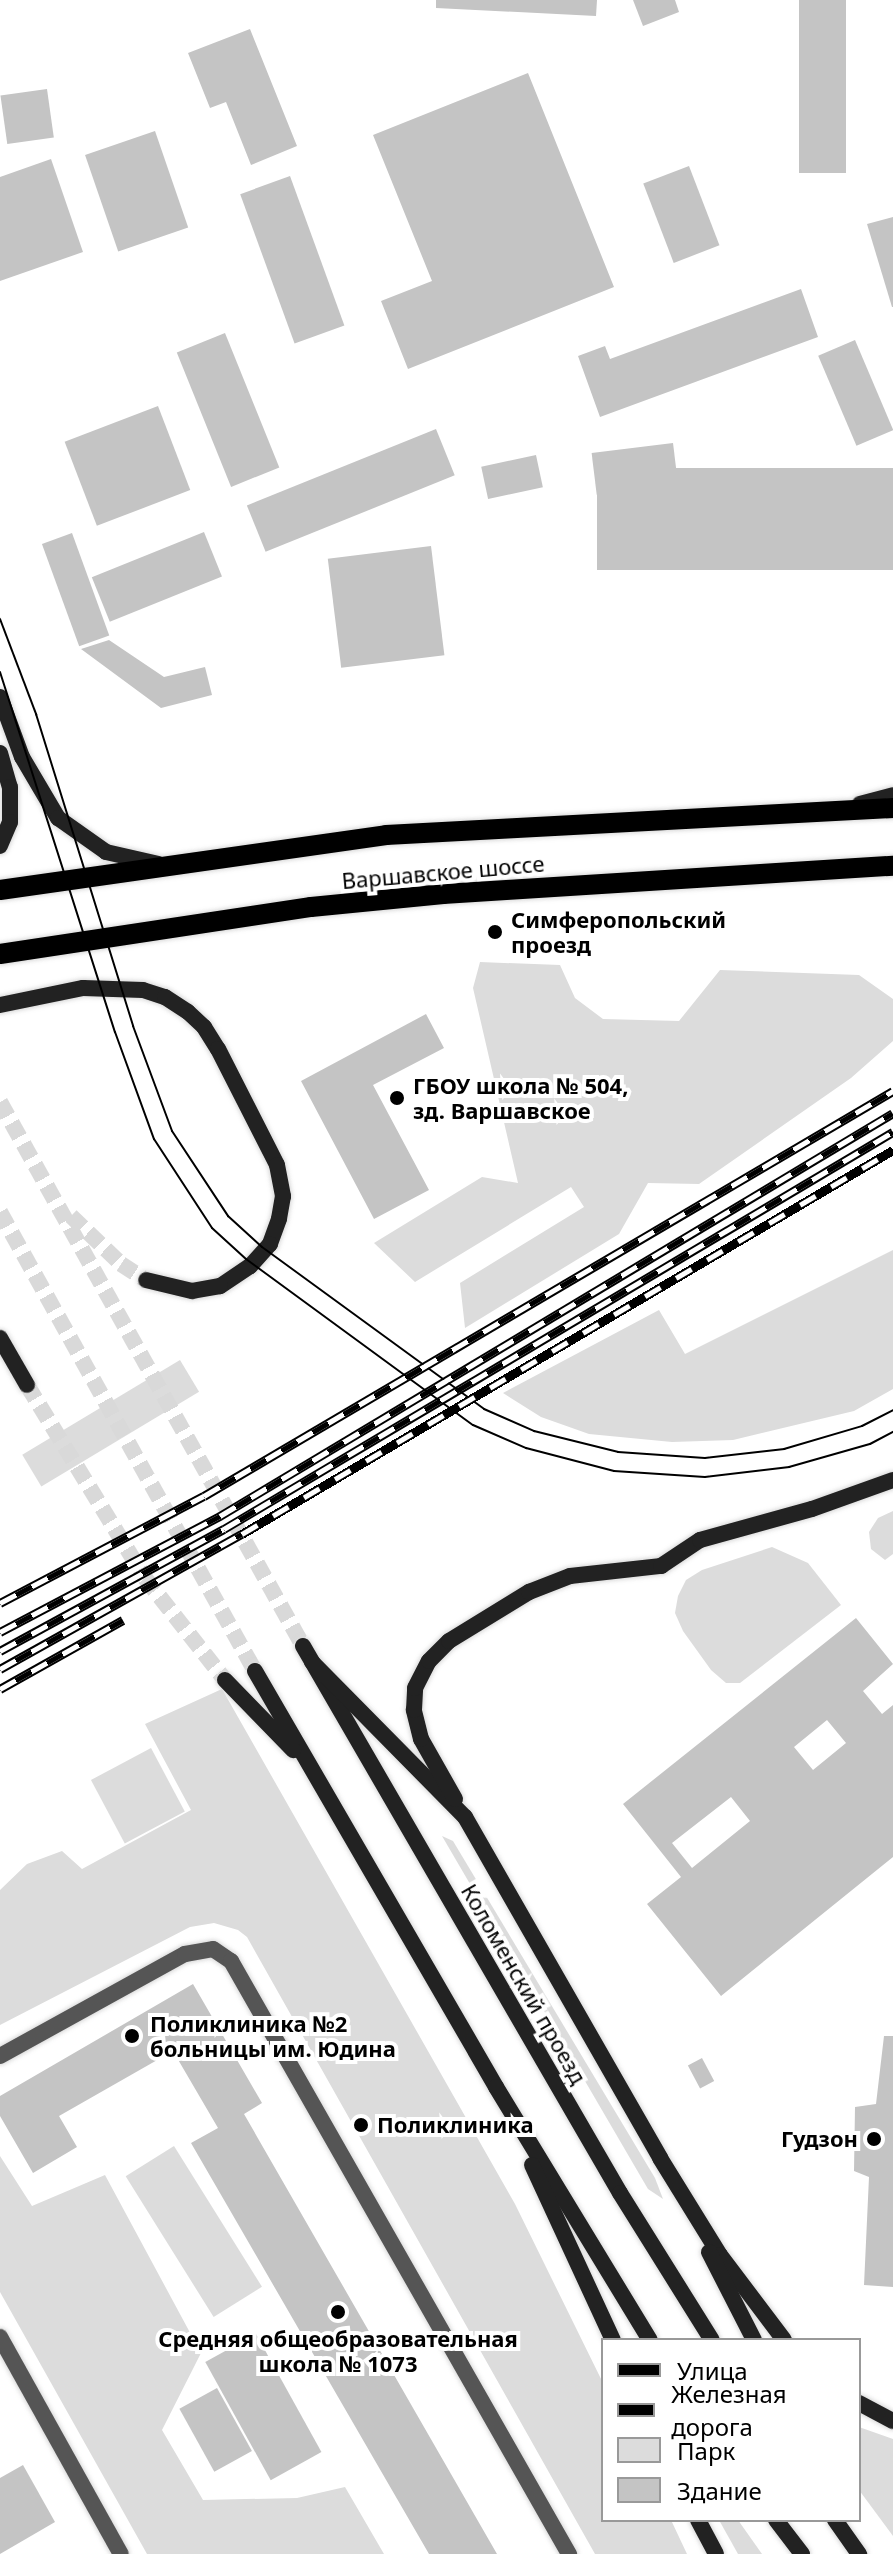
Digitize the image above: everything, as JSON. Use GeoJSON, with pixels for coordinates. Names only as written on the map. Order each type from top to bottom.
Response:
{"type":"FeatureCollection","features":[{"type":"Feature","properties":{"kind":"main road"},"geometry":{"type":"LineString","coordinates":[[0,697],[22,757],[58,818],[106,852],[161,864]]}},
{"type":"Feature","properties":{"kind":"main road"},"geometry":{"type":"LineString","coordinates":[[0,753],[10,787],[10,822],[0,846]]}},
{"type":"Feature","properties":{"kind":"main road"},"geometry":{"type":"LineString","coordinates":[[828,812],[893,795]]}},
{"type":"Feature","properties":{"kind":"main road","name":"Варшавское шоссе"},"geometry":{"type":"LineString","coordinates":[[0,890],[161,864],[386,835],[893,808]]}},
{"type":"Feature","properties":{"kind":"main road","name":"Варшавское шоссе"},"geometry":{"type":"LineString","coordinates":[[0,954],[311,907],[443,894],[893,866]]}},
{"type":"Feature","properties":{"kind":"main road"},"geometry":{"type":"LineString","coordinates":[[0,1005],[83,988],[143,990],[165,997],[188,1012],[204,1027],[218,1049],[277,1165],[283,1196],[279,1219],[270,1244],[250,1266],[220,1286],[192,1291],[146,1280]]}},
{"type":"Feature","properties":{"kind":"main road"},"geometry":{"type":"LineString","coordinates":[[0,1338],[27,1385]]}},
{"type":"Feature","properties":{"kind":"main road"},"geometry":{"type":"LineString","coordinates":[[782,2338],[720,2255],[660,2158],[465,1817],[421,1739],[414,1710],[415,1688],[429,1661],[449,1641],[529,1592],[593,1571],[661,1566],[700,1540],[812,1509],[893,1480]]}},
{"type":"Feature","properties":{"kind":"main road","name":"Коломенский проезд"},"geometry":{"type":"LineString","coordinates":[[303,1646],[620,2193],[711,2338]]}},
{"type":"Feature","properties":{"kind":"main road"},"geometry":{"type":"LineString","coordinates":[[312,1662],[465,1817]]}},
{"type":"Feature","properties":{"kind":"main road"},"geometry":{"type":"LineString","coordinates":[[255,1671],[496,2087],[649,2338]]}},
{"type":"Feature","properties":{"kind":"main road"},"geometry":{"type":"LineString","coordinates":[[225,1680],[309,1767]]}},
{"type":"Feature","properties":{"kind":"main road"},"geometry":{"type":"LineString","coordinates":[[496,2087],[612,2338]]}},
{"type":"Feature","properties":{"kind":"main road"},"geometry":{"type":"LineString","coordinates":[[660,2158],[753,2338]]}},
{"type":"Feature","properties":{"kind":"main road"},"geometry":{"type":"LineString","coordinates":[[861,2404],[893,2421]]}},
{"type":"Feature","properties":{"kind":"main road"},"geometry":{"type":"LineString","coordinates":[[699,2522],[716,2554]]}},
{"type":"Feature","properties":{"kind":"main road"},"geometry":{"type":"LineString","coordinates":[[778,2522],[802,2554]]}},
{"type":"Feature","properties":{"kind":"main road"},"geometry":{"type":"LineString","coordinates":[[837,2522],[861,2554]]}},
{"type":"Feature","properties":{"kind":"main road"},"geometry":{"type":"LineString","coordinates":[[847,2522],[861,2554]]}},
{"type":"Feature","properties":{"kind":"street"},"geometry":{"type":"LineString","coordinates":[[0,2056],[185,1954],[213,1949],[231,1961],[569,2554]]}},
{"type":"Feature","properties":{"kind":"street"},"geometry":{"type":"LineString","coordinates":[[0,2337],[121,2554]]}},
{"type":"Feature","properties":{"kind":"green space"},"geometry":{"type":"Polygon","coordinates":[[[480,962],[560,965],[575,998],[603,1019],[679,1021],[720,970],[859,975],[893,999],[893,1041],[851,1078],[699,1184],[648,1183],[619,1234],[465,1328],[460,1283],[584,1207],[571,1187],[415,1282],[374,1243],[482,1177],[518,1183],[473,988],[480,962]]]}},
{"type":"Feature","properties":{"kind":"green space"},"geometry":{"type":"Polygon","coordinates":[[[893,1250],[893,1389],[854,1411],[733,1440],[672,1442],[589,1434],[541,1417],[503,1393],[659,1310],[685,1354],[893,1250]]]}},
{"type":"Feature","properties":{"kind":"green space"},"geometry":{"type":"Polygon","coordinates":[[[180,1360],[199,1392],[41,1486],[22,1455],[180,1360]]]}},
{"type":"Feature","properties":{"kind":"green space"},"geometry":{"type":"Polygon","coordinates":[[[893,1511],[893,1554],[885,1560],[871,1549],[869,1532],[878,1518],[893,1511]]]}},
{"type":"Feature","properties":{"kind":"green space"},"geometry":{"type":"Polygon","coordinates":[[[772,1547],[808,1563],[841,1605],[740,1683],[726,1683],[711,1670],[683,1631],[675,1613],[678,1596],[686,1580],[702,1570],[772,1547]]]}},
{"type":"Feature","properties":{"kind":"green space"},"geometry":{"type":"Polygon","coordinates":[[[222,1689],[515,2204],[601,2379],[601,2522],[672,2522],[687,2554],[595,2554],[247,1937],[238,1930],[214,1923],[190,1927],[0,2025],[0,1890],[27,1864],[62,1851],[82,1869],[191,1810],[145,1724],[222,1689]]]}},
{"type":"Feature","properties":{"kind":"green space"},"geometry":{"type":"Polygon","coordinates":[[[151,1748],[185,1812],[125,1843],[91,1780],[151,1748]]]}},
{"type":"Feature","properties":{"kind":"green space"},"geometry":{"type":"Polygon","coordinates":[[[442,1836],[453,1841],[655,2178],[663,2199],[648,2189],[442,1836]]]}},
{"type":"Feature","properties":{"kind":"green space"},"geometry":{"type":"Polygon","coordinates":[[[174,2146],[262,2287],[214,2317],[126,2176],[174,2146]]]}},
{"type":"Feature","properties":{"kind":"green space"},"geometry":{"type":"Polygon","coordinates":[[[0,2156],[32,2206],[105,2175],[201,2353],[162,2430],[203,2500],[297,2498],[345,2487],[384,2554],[147,2554],[0,2292],[0,2156]]]}},
{"type":"Feature","properties":{"kind":"green space"},"geometry":{"type":"Polygon","coordinates":[[[861,2428],[893,2439],[893,2536],[861,2493],[861,2428]]]}},
{"type":"Feature","properties":{"kind":"green space"},"geometry":{"type":"Polygon","coordinates":[[[720,2522],[739,2522],[762,2554],[738,2554],[720,2522]]]}},
{"type":"Feature","properties":{"kind":"building"},"geometry":{"type":"Polygon","coordinates":[[[436,0],[597,0],[596,16],[436,8],[436,0]]]}},
{"type":"Feature","properties":{"kind":"building"},"geometry":{"type":"Polygon","coordinates":[[[633,0],[675,0],[679,12],[643,26],[633,0]]]}},
{"type":"Feature","properties":{"kind":"building"},"geometry":{"type":"Polygon","coordinates":[[[799,0],[846,0],[846,173],[799,173],[799,0]]]}},
{"type":"Feature","properties":{"kind":"building"},"geometry":{"type":"Polygon","coordinates":[[[250,29],[297,146],[251,165],[226,102],[210,108],[188,53],[250,29]]]}},
{"type":"Feature","properties":{"kind":"building"},"geometry":{"type":"Polygon","coordinates":[[[528,73],[614,287],[408,369],[381,301],[432,281],[373,135],[528,73]]]}},
{"type":"Feature","properties":{"kind":"building"},"geometry":{"type":"Polygon","coordinates":[[[47,89],[54,138],[7,144],[0,96],[47,89]]]}},
{"type":"Feature","properties":{"kind":"building"},"geometry":{"type":"Polygon","coordinates":[[[155,131],[188,227],[118,252],[85,155],[155,131]]]}},
{"type":"Feature","properties":{"kind":"building"},"geometry":{"type":"Polygon","coordinates":[[[51,159],[83,252],[0,281],[0,177],[51,159]]]}},
{"type":"Feature","properties":{"kind":"building"},"geometry":{"type":"Polygon","coordinates":[[[689,166],[719,245],[674,263],[643,184],[689,166]]]}},
{"type":"Feature","properties":{"kind":"building"},"geometry":{"type":"Polygon","coordinates":[[[290,176],[344,325],[295,344],[240,194],[290,176]]]}},
{"type":"Feature","properties":{"kind":"building"},"geometry":{"type":"Polygon","coordinates":[[[893,217],[893,307],[892,307],[867,224],[893,217]]]}},
{"type":"Feature","properties":{"kind":"building"},"geometry":{"type":"Polygon","coordinates":[[[801,289],[818,337],[600,417],[578,356],[605,346],[610,359],[801,289]]]}},
{"type":"Feature","properties":{"kind":"building"},"geometry":{"type":"Polygon","coordinates":[[[225,333],[279,467],[231,487],[177,352],[225,333]]]}},
{"type":"Feature","properties":{"kind":"building"},"geometry":{"type":"Polygon","coordinates":[[[855,340],[893,430],[856,446],[818,356],[855,340]]]}},
{"type":"Feature","properties":{"kind":"building"},"geometry":{"type":"Polygon","coordinates":[[[158,406],[190,490],[97,526],[65,442],[158,406]]]}},
{"type":"Feature","properties":{"kind":"building"},"geometry":{"type":"Polygon","coordinates":[[[436,429],[455,475],[266,552],[247,505],[436,429]]]}},
{"type":"Feature","properties":{"kind":"building"},"geometry":{"type":"Polygon","coordinates":[[[673,443],[678,485],[597,495],[592,453],[673,443]]]}},
{"type":"Feature","properties":{"kind":"building"},"geometry":{"type":"Polygon","coordinates":[[[536,455],[543,487],[488,499],[481,467],[536,455]]]}},
{"type":"Feature","properties":{"kind":"building"},"geometry":{"type":"Polygon","coordinates":[[[597,468],[893,468],[893,570],[597,570],[597,468]]]}},
{"type":"Feature","properties":{"kind":"building"},"geometry":{"type":"Polygon","coordinates":[[[204,532],[222,577],[110,622],[92,577],[204,532]]]}},
{"type":"Feature","properties":{"kind":"building"},"geometry":{"type":"Polygon","coordinates":[[[72,533],[109,635],[79,646],[42,544],[72,533]]]}},
{"type":"Feature","properties":{"kind":"building"},"geometry":{"type":"Polygon","coordinates":[[[431,546],[444,655],[341,668],[328,559],[431,546]]]}},
{"type":"Feature","properties":{"kind":"building"},"geometry":{"type":"Polygon","coordinates":[[[109,640],[164,677],[205,667],[212,695],[161,708],[81,649],[109,640]]]}},
{"type":"Feature","properties":{"kind":"building"},"geometry":{"type":"Polygon","coordinates":[[[426,1014],[444,1048],[373,1085],[429,1190],[374,1219],[301,1081],[426,1014]]]}},
{"type":"Feature","properties":{"kind":"building"},"geometry":{"type":"Polygon","coordinates":[[[856,1618],[893,1664],[863,1691],[882,1714],[893,1705],[893,1857],[721,1996],[647,1904],[681,1877],[623,1804],[856,1618]],[[827,1720],[794,1747],[813,1770],[846,1743],[827,1720]],[[731,1797],[672,1843],[692,1868],[750,1821],[731,1797]]]}},
{"type":"Feature","properties":{"kind":"building"},"geometry":{"type":"Polygon","coordinates":[[[193,1984],[262,2103],[244,2114],[497,2554],[429,2554],[191,2143],[218,2128],[173,2051],[59,2116],[77,2147],[33,2173],[0,2116],[0,2096],[193,1984]]]}},
{"type":"Feature","properties":{"kind":"building","name":"Гудзон"},"geometry":{"type":"Polygon","coordinates":[[[884,2036],[893,2036],[893,2287],[864,2285],[869,2177],[854,2171],[855,2107],[876,2104],[884,2036]]]}},
{"type":"Feature","properties":{"kind":"building"},"geometry":{"type":"Polygon","coordinates":[[[702,2058],[714,2081],[700,2088],[688,2066],[702,2058]]]}},
{"type":"Feature","properties":{"kind":"building"},"geometry":{"type":"Polygon","coordinates":[[[256,2334],[321,2452],[271,2480],[205,2362],[256,2334]]]}},
{"type":"Feature","properties":{"kind":"building"},"geometry":{"type":"Polygon","coordinates":[[[217,2388],[252,2451],[214,2472],[179,2409],[217,2388]]]}},
{"type":"Feature","properties":{"kind":"building"},"geometry":{"type":"Polygon","coordinates":[[[23,2465],[55,2522],[0,2554],[0,2478],[23,2465]]]}},
{"type":"Feature","properties":{"kind":"tunnel"},"geometry":{"type":"LineString","coordinates":[[0,1102],[303,1646]]}},
{"type":"Feature","properties":{"kind":"tunnel"},"geometry":{"type":"LineString","coordinates":[[0,1212],[255,1671]]}},
{"type":"Feature","properties":{"kind":"tunnel"},"geometry":{"type":"LineString","coordinates":[[71,1216],[121,1264],[146,1280]]}},
{"type":"Feature","properties":{"kind":"tunnel"},"geometry":{"type":"LineString","coordinates":[[27,1385],[145,1578],[225,1680]]}},
{"type":"Feature","properties":{"kind":"tram line"},"geometry":{"type":"LineString","coordinates":[[0,619],[36,714],[133,1026],[172,1131],[228,1216],[262,1247],[484,1409],[534,1431],[618,1452],[705,1458],[784,1449],[862,1426],[893,1410]]}},
{"type":"Feature","properties":{"kind":"tram line"},"geometry":{"type":"LineString","coordinates":[[0,672],[115,1032],[154,1139],[212,1228],[246,1259],[473,1425],[526,1448],[614,1471],[705,1477],[789,1467],[870,1444],[893,1432]]}},
{"type":"Feature","properties":{"kind":"railway"},"geometry":{"type":"LineString","coordinates":[[0,1603],[204,1496],[893,1091]]}},
{"type":"Feature","properties":{"kind":"railway"},"geometry":{"type":"LineString","coordinates":[[0,1632],[220,1516],[893,1113]]}},
{"type":"Feature","properties":{"kind":"railway"},"geometry":{"type":"LineString","coordinates":[[0,1651],[224,1529],[893,1132]]}},
{"type":"Feature","properties":{"kind":"railway"},"geometry":{"type":"LineString","coordinates":[[0,1669],[242,1534],[893,1150]]}},
{"type":"Feature","properties":{"kind":"railway"},"geometry":{"type":"LineString","coordinates":[[0,1689],[123,1620]]}},
{"type":"Feature","properties":{"kind":"place","name":"Симферопольский проезд"},"geometry":{"type":"Point","coordinates":[495,932]}},
{"type":"Feature","properties":{"kind":"place","name":"ГБОУ школа № 504, зд. Варшавское"},"geometry":{"type":"Point","coordinates":[397,1098]}},
{"type":"Feature","properties":{"kind":"place","name":"Поликлиника №2 больницы им. Юдина"},"geometry":{"type":"Point","coordinates":[132,2036]}},
{"type":"Feature","properties":{"kind":"place","name":"Поликлиника"},"geometry":{"type":"Point","coordinates":[361,2125]}},
{"type":"Feature","properties":{"kind":"place","name":"Гудзон"},"geometry":{"type":"Point","coordinates":[874,2139]}},
{"type":"Feature","properties":{"kind":"place","name":"Средняя общеобразовательная школа № 1073"},"geometry":{"type":"Point","coordinates":[338,2312]}}]}
